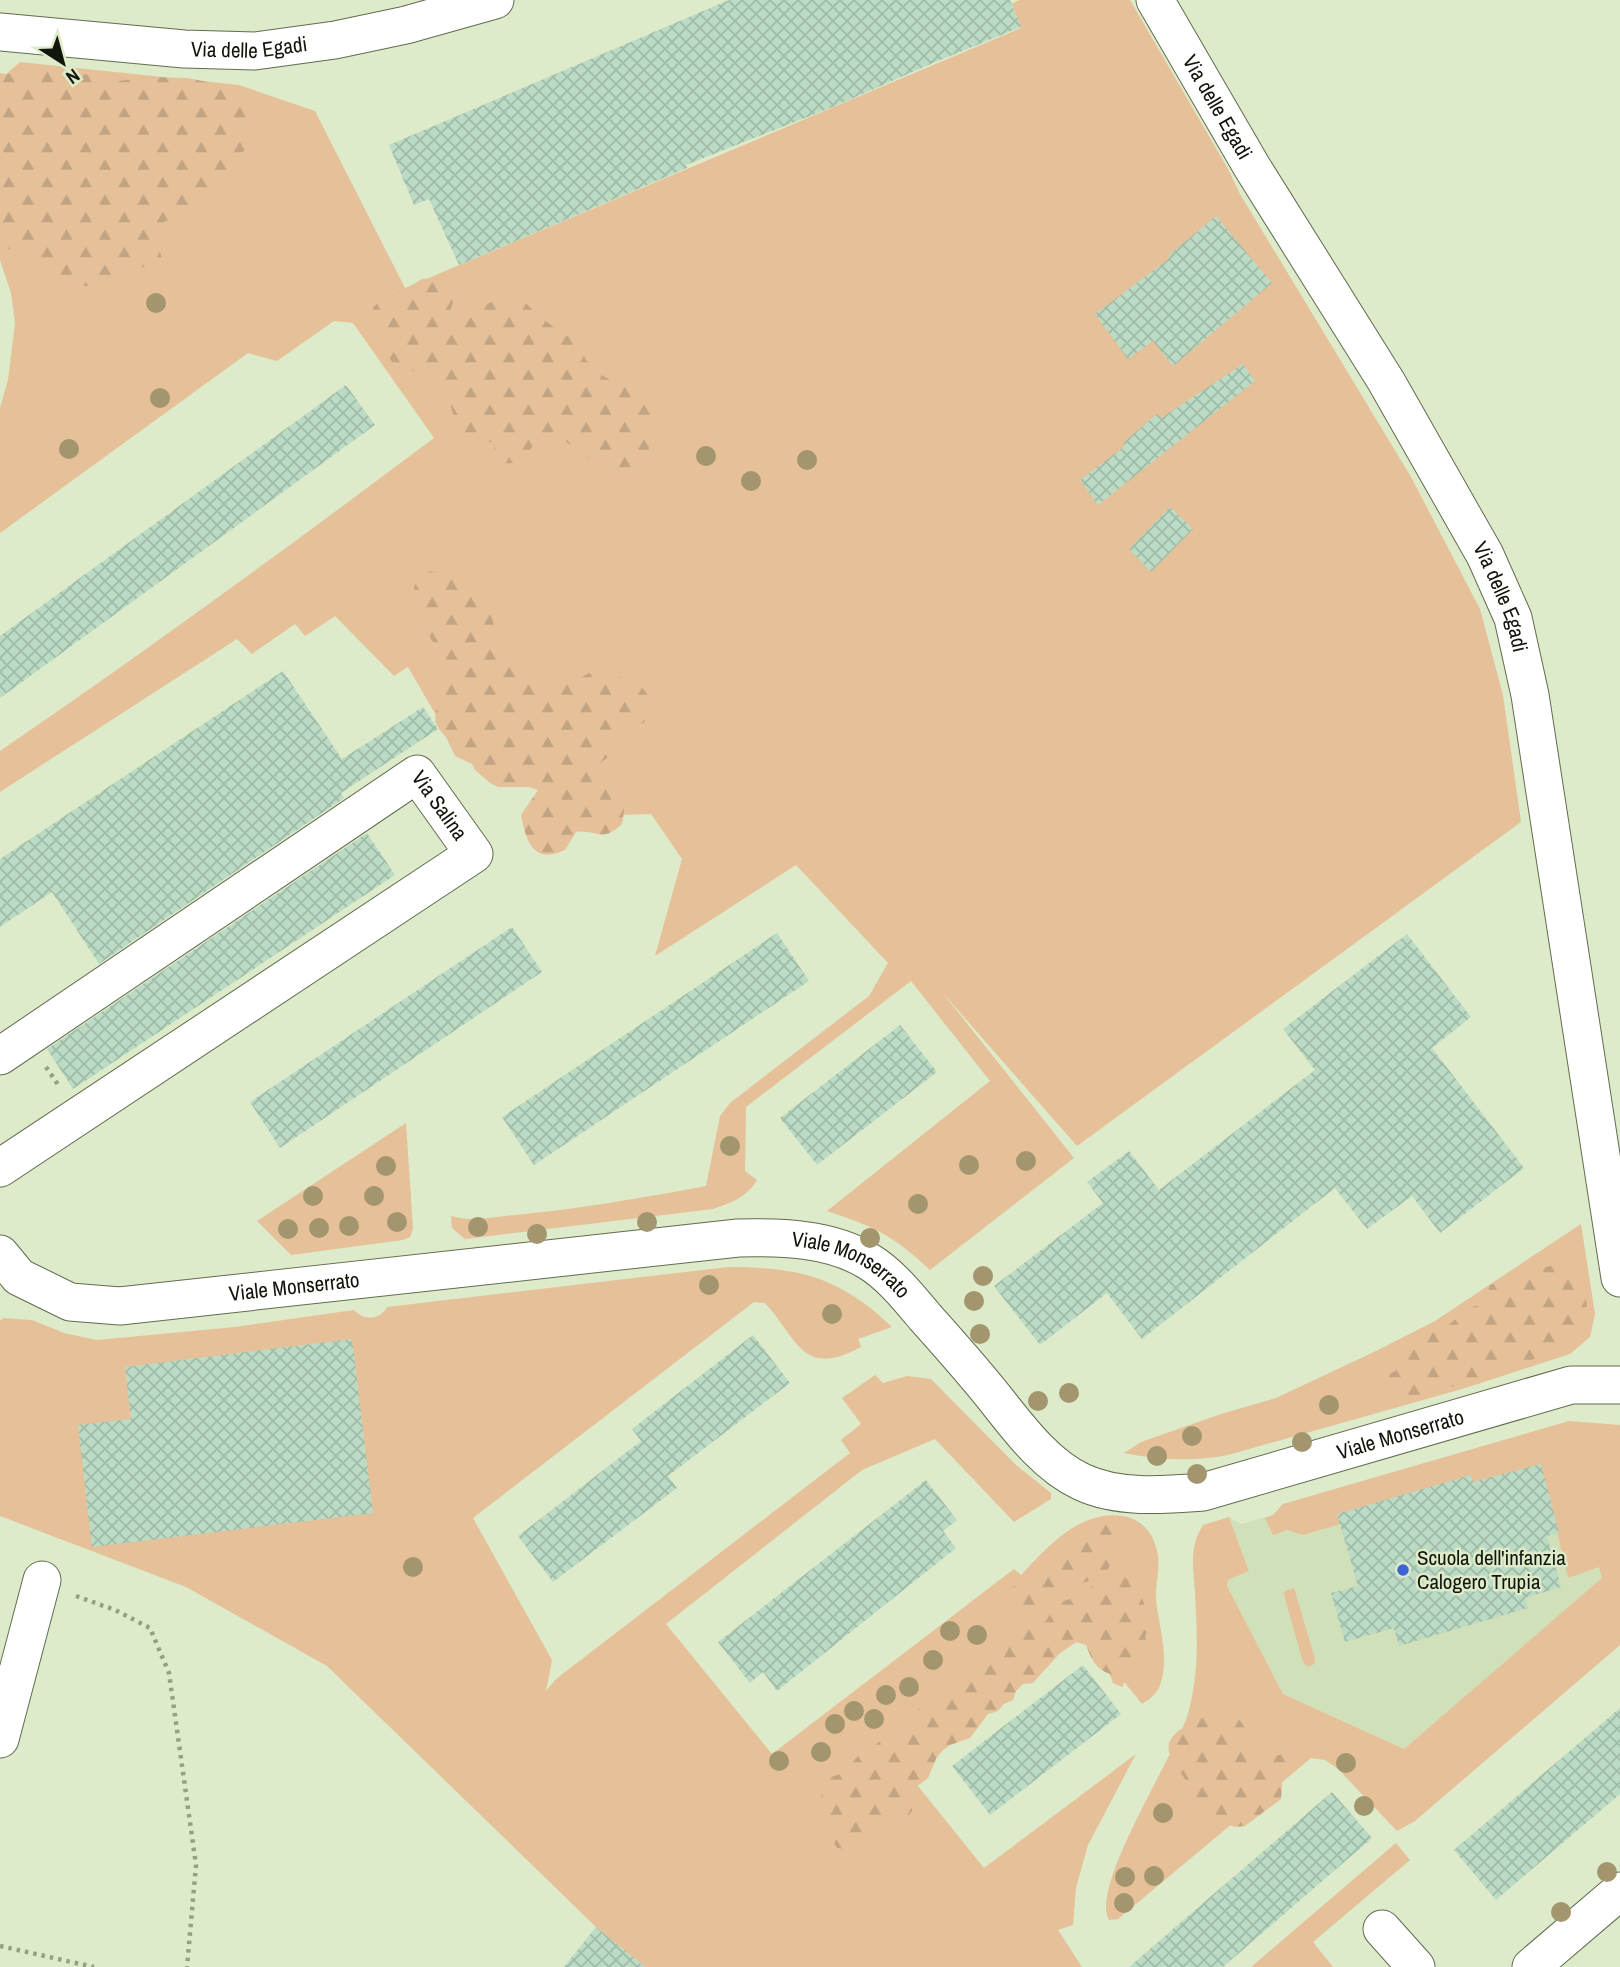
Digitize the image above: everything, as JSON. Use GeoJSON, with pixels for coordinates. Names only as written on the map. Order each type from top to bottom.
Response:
{"type":"FeatureCollection","features":[{"type":"Feature","properties":{"kind":"street","name":"Via delle Egadi"},"geometry":{"type":"LineString","coordinates":[[0,32],[184,49],[255,51],[335,40],[406,25],[495,0]]}},
{"type":"Feature","properties":{"kind":"street","name":"Via delle Egadi"},"geometry":{"type":"LineString","coordinates":[[1155,0],[1252,167],[1386,381],[1485,555],[1513,618],[1530,695],[1620,1278]]}},
{"type":"Feature","properties":{"kind":"street","name":"Via Salina"},"geometry":{"type":"LineString","coordinates":[[0,1168],[474,855],[417,774],[13,1047]]}},
{"type":"Feature","properties":{"kind":"street","name":"Viale Monserrato"},"geometry":{"type":"LineString","coordinates":[[0,1254],[19,1278],[70,1302],[120,1306],[738,1237],[779,1237],[833,1247],[869,1261],[904,1293],[959,1353],[1021,1431],[1058,1468],[1080,1482],[1099,1489],[1160,1496],[1203,1492],[1571,1385],[1620,1385]]}},
{"type":"Feature","properties":{"kind":"street"},"geometry":{"type":"LineString","coordinates":[[0,1739],[41,1584]]}},
{"type":"Feature","properties":{"kind":"street"},"geometry":{"type":"LineString","coordinates":[[1531,1967],[1620,1891]]}},
{"type":"Feature","properties":{"kind":"street"},"geometry":{"type":"LineString","coordinates":[[1382,1929],[1416,1967]]}},
{"type":"Feature","properties":{"kind":"path"},"geometry":{"type":"LineString","coordinates":[[13,1047],[79,1115]]}},
{"type":"Feature","properties":{"kind":"path"},"geometry":{"type":"LineString","coordinates":[[41,1584],[115,1611],[150,1628],[169,1673],[196,1865],[187,1967]]}},
{"type":"Feature","properties":{"kind":"path"},"geometry":{"type":"LineString","coordinates":[[0,1946],[94,1967]]}},
{"type":"Feature","properties":{"kind":"shaded area"},"geometry":{"type":"Polygon","coordinates":[[[1554,1433],[1603,1578],[1404,1749],[1283,1694],[1227,1586],[1228,1580],[1249,1571],[1229,1517],[1241,1524],[1273,1515],[1283,1504],[1554,1433]]]}},
{"type":"Feature","properties":{"kind":"green space"},"geometry":{"type":"Polygon","coordinates":[[[1019,0],[1130,0],[1240,194],[1411,477],[1480,609],[1503,695],[1521,822],[1077,1146],[942,992],[1074,1158],[930,1270],[883,1233],[827,1211],[990,1081],[911,981],[746,1107],[745,1171],[757,1180],[738,1199],[713,1209],[465,1239],[452,1228],[451,1216],[475,1219],[539,1213],[706,1186],[720,1116],[730,1103],[869,996],[888,963],[796,865],[655,956],[682,859],[651,814],[582,816],[444,729],[408,667],[394,676],[335,616],[305,636],[295,624],[252,654],[237,639],[0,792],[0,751],[110,675],[434,438],[353,323],[334,321],[277,361],[248,353],[0,533],[0,408],[8,380],[15,323],[11,293],[0,260],[0,73],[6,74],[20,62],[239,85],[315,111],[405,288],[1021,28],[1012,4],[1019,0]]]}},
{"type":"Feature","properties":{"kind":"green space"},"geometry":{"type":"Polygon","coordinates":[[[35,68],[75,71],[111,82],[148,77],[187,78],[208,82],[229,91],[254,119],[246,138],[249,145],[239,156],[231,193],[212,185],[199,199],[198,218],[178,217],[158,224],[156,243],[163,260],[143,267],[110,290],[91,286],[51,286],[38,258],[0,245],[0,76],[35,68]]]}},
{"type":"Feature","properties":{"kind":"green space"},"geometry":{"type":"Polygon","coordinates":[[[422,279],[441,281],[457,292],[447,319],[451,327],[460,328],[494,300],[519,295],[546,321],[579,342],[586,359],[598,372],[645,395],[649,400],[650,410],[649,447],[643,465],[629,472],[608,475],[555,433],[537,440],[523,459],[514,463],[499,462],[493,443],[484,440],[466,445],[460,437],[445,387],[430,374],[401,369],[392,362],[373,327],[373,308],[380,300],[422,279]]]}},
{"type":"Feature","properties":{"kind":"green space"},"geometry":{"type":"Polygon","coordinates":[[[430,571],[458,577],[481,597],[491,615],[499,641],[512,651],[528,680],[544,685],[561,685],[593,671],[606,670],[635,682],[649,697],[651,714],[639,726],[606,738],[611,755],[595,767],[599,775],[616,789],[623,800],[622,824],[615,830],[604,835],[576,832],[565,850],[545,855],[538,852],[525,834],[521,815],[538,790],[529,787],[498,787],[475,770],[472,764],[455,756],[435,721],[436,711],[449,685],[452,667],[431,639],[413,593],[421,576],[430,571]]]}},
{"type":"Feature","properties":{"kind":"green space"},"geometry":{"type":"Polygon","coordinates":[[[406,1123],[413,1229],[410,1237],[291,1255],[257,1221],[406,1123]]]}},
{"type":"Feature","properties":{"kind":"green space"},"geometry":{"type":"Polygon","coordinates":[[[1581,1224],[1595,1314],[1590,1337],[1570,1354],[1462,1389],[1228,1455],[1176,1459],[1124,1453],[1141,1442],[1276,1398],[1376,1351],[1435,1321],[1581,1224]]]}},
{"type":"Feature","properties":{"kind":"green space"},"geometry":{"type":"Polygon","coordinates":[[[1535,1264],[1543,1268],[1564,1265],[1568,1273],[1584,1286],[1587,1305],[1583,1315],[1588,1324],[1580,1330],[1577,1339],[1557,1354],[1547,1353],[1529,1361],[1519,1360],[1505,1371],[1495,1373],[1479,1384],[1448,1387],[1431,1397],[1403,1400],[1393,1398],[1385,1391],[1382,1383],[1387,1374],[1396,1371],[1398,1352],[1405,1345],[1423,1340],[1434,1330],[1444,1329],[1466,1310],[1484,1305],[1490,1285],[1508,1280],[1523,1267],[1535,1264]]]}},
{"type":"Feature","properties":{"kind":"green space"},"geometry":{"type":"Polygon","coordinates":[[[728,1267],[776,1269],[817,1278],[854,1297],[892,1327],[858,1339],[861,1347],[841,1356],[826,1359],[813,1357],[794,1341],[765,1303],[754,1302],[473,1518],[552,1660],[546,1691],[556,1679],[850,1453],[841,1440],[861,1424],[842,1398],[875,1375],[883,1383],[907,1376],[931,1379],[1016,1465],[1051,1493],[1051,1499],[1014,1522],[935,1439],[862,1470],[666,1624],[772,1754],[1014,1569],[1021,1575],[1054,1542],[1079,1524],[1108,1515],[1129,1517],[1144,1526],[1158,1553],[1156,1600],[1164,1654],[1163,1675],[1153,1696],[1142,1704],[1083,1631],[905,1770],[984,1868],[1136,1754],[1088,1845],[1076,1888],[1073,1925],[1058,1930],[1082,1967],[645,1967],[596,1927],[327,1666],[186,1587],[0,1516],[0,1321],[3,1318],[32,1320],[64,1333],[97,1340],[235,1327],[354,1310],[362,1316],[372,1318],[387,1307],[728,1267]]]}},
{"type":"Feature","properties":{"kind":"green space"},"geometry":{"type":"Polygon","coordinates":[[[1569,1421],[1620,1425],[1620,1645],[1415,1821],[1397,1831],[1338,1769],[1325,1760],[1311,1758],[1118,1919],[1109,1920],[1106,1903],[1122,1851],[1188,1714],[1197,1648],[1193,1557],[1203,1525],[1229,1517],[1249,1571],[1228,1580],[1227,1586],[1283,1694],[1404,1749],[1602,1578],[1599,1567],[1568,1578],[1541,1465],[1303,1535],[1287,1530],[1273,1535],[1265,1518],[1273,1515],[1283,1504],[1569,1421]]]}},
{"type":"Feature","properties":{"kind":"green space"},"geometry":{"type":"Polygon","coordinates":[[[1113,1515],[1124,1542],[1104,1575],[1099,1573],[1094,1580],[1085,1582],[1069,1595],[1049,1597],[1028,1618],[1019,1617],[1001,1592],[1051,1568],[1054,1558],[1085,1537],[1094,1520],[1113,1515]]]}},
{"type":"Feature","properties":{"kind":"green space"},"geometry":{"type":"Polygon","coordinates":[[[1118,1573],[1137,1588],[1151,1628],[1145,1635],[1149,1655],[1141,1662],[1142,1669],[1126,1679],[1122,1687],[1113,1683],[1110,1674],[1097,1666],[1086,1645],[1076,1642],[1059,1654],[1033,1683],[1023,1684],[1016,1691],[1013,1700],[998,1711],[988,1714],[970,1738],[942,1751],[928,1778],[912,1790],[912,1811],[906,1819],[896,1816],[888,1822],[885,1831],[866,1832],[856,1850],[837,1848],[830,1832],[821,1794],[822,1780],[843,1773],[858,1756],[875,1746],[887,1732],[907,1726],[919,1708],[937,1703],[983,1667],[995,1651],[1020,1632],[1046,1621],[1057,1603],[1077,1597],[1093,1585],[1102,1585],[1118,1573]]]}},
{"type":"Feature","properties":{"kind":"green space"},"geometry":{"type":"Polygon","coordinates":[[[1294,1588],[1315,1659],[1314,1664],[1308,1667],[1303,1662],[1284,1595],[1285,1591],[1294,1588]]]}},
{"type":"Feature","properties":{"kind":"green space"},"geometry":{"type":"Polygon","coordinates":[[[1226,1711],[1229,1720],[1236,1717],[1243,1725],[1246,1742],[1264,1749],[1270,1756],[1289,1754],[1289,1770],[1280,1776],[1281,1799],[1245,1826],[1235,1827],[1221,1822],[1207,1825],[1189,1785],[1169,1752],[1173,1736],[1180,1730],[1199,1719],[1226,1711]]]}},
{"type":"Feature","properties":{"kind":"green space"},"geometry":{"type":"Polygon","coordinates":[[[1396,1843],[1410,1860],[1313,1942],[1333,1967],[1251,1967],[1396,1843]]]}},
{"type":"Feature","properties":{"kind":"building"},"geometry":{"type":"Polygon","coordinates":[[[729,0],[1010,0],[1021,27],[835,106],[686,165],[687,168],[459,265],[429,199],[414,205],[389,145],[729,0]]]}},
{"type":"Feature","properties":{"kind":"building"},"geometry":{"type":"Polygon","coordinates":[[[1216,216],[1272,283],[1173,366],[1153,341],[1128,359],[1095,314],[1170,258],[1168,256],[1216,216]]]}},
{"type":"Feature","properties":{"kind":"building"},"geometry":{"type":"Polygon","coordinates":[[[1243,364],[1255,381],[1098,505],[1080,480],[1125,446],[1123,443],[1157,414],[1161,418],[1243,364]]]}},
{"type":"Feature","properties":{"kind":"building"},"geometry":{"type":"Polygon","coordinates":[[[346,385],[375,425],[0,698],[0,636],[346,385]]]}},
{"type":"Feature","properties":{"kind":"building"},"geometry":{"type":"Polygon","coordinates":[[[1170,507],[1193,529],[1151,572],[1129,549],[1170,507]]]}},
{"type":"Feature","properties":{"kind":"building"},"geometry":{"type":"Polygon","coordinates":[[[283,671],[342,759],[423,707],[438,729],[341,793],[344,798],[99,964],[52,892],[0,927],[0,859],[283,671]]]}},
{"type":"Feature","properties":{"kind":"building"},"geometry":{"type":"Polygon","coordinates":[[[367,833],[395,875],[73,1089],[47,1049],[367,833]]]}},
{"type":"Feature","properties":{"kind":"building"},"geometry":{"type":"Polygon","coordinates":[[[512,927],[542,972],[280,1148],[250,1102],[512,927]]]}},
{"type":"Feature","properties":{"kind":"building"},"geometry":{"type":"Polygon","coordinates":[[[777,933],[809,981],[534,1165],[502,1117],[777,933]]]}},
{"type":"Feature","properties":{"kind":"building"},"geometry":{"type":"Polygon","coordinates":[[[1407,934],[1471,1017],[1432,1048],[1524,1168],[1440,1233],[1412,1196],[1367,1229],[1335,1188],[1142,1339],[1107,1293],[1040,1345],[994,1286],[1103,1203],[1087,1182],[1129,1151],[1159,1190],[1315,1070],[1283,1029],[1407,934]]]}},
{"type":"Feature","properties":{"kind":"building"},"geometry":{"type":"Polygon","coordinates":[[[900,1025],[937,1072],[817,1165],[780,1118],[900,1025]]]}},
{"type":"Feature","properties":{"kind":"building"},"geometry":{"type":"Polygon","coordinates":[[[753,1335],[790,1383],[668,1476],[677,1488],[553,1582],[518,1536],[641,1441],[632,1429],[753,1335]]]}},
{"type":"Feature","properties":{"kind":"building"},"geometry":{"type":"Polygon","coordinates":[[[352,1339],[373,1513],[92,1547],[78,1425],[131,1419],[125,1367],[352,1339]]]}},
{"type":"Feature","properties":{"kind":"building"},"geometry":{"type":"Polygon","coordinates":[[[1541,1464],[1559,1533],[1547,1536],[1561,1587],[1525,1598],[1528,1608],[1399,1646],[1394,1628],[1345,1642],[1331,1593],[1358,1586],[1337,1514],[1471,1475],[1473,1482],[1541,1464]]]}},
{"type":"Feature","properties":{"kind":"building"},"geometry":{"type":"Polygon","coordinates":[[[926,1480],[957,1520],[943,1531],[956,1548],[777,1691],[763,1672],[750,1683],[718,1642],[926,1480]]]}},
{"type":"Feature","properties":{"kind":"building"},"geometry":{"type":"Polygon","coordinates":[[[1083,1665],[1121,1714],[990,1815],[952,1766],[1083,1665]]]}},
{"type":"Feature","properties":{"kind":"building"},"geometry":{"type":"Polygon","coordinates":[[[1620,1708],[1620,1794],[1496,1900],[1454,1850],[1620,1708]]]}},
{"type":"Feature","properties":{"kind":"building"},"geometry":{"type":"Polygon","coordinates":[[[1332,1792],[1372,1838],[1223,1967],[1129,1967],[1332,1792]]]}},
{"type":"Feature","properties":{"kind":"building"},"geometry":{"type":"Polygon","coordinates":[[[596,1927],[645,1967],[564,1967],[596,1927]]]}},
{"type":"Feature","properties":{"kind":"place","name":"Scuola dell'infanzia Calogero Trupia"},"geometry":{"type":"Point","coordinates":[1403,1570]}}]}
